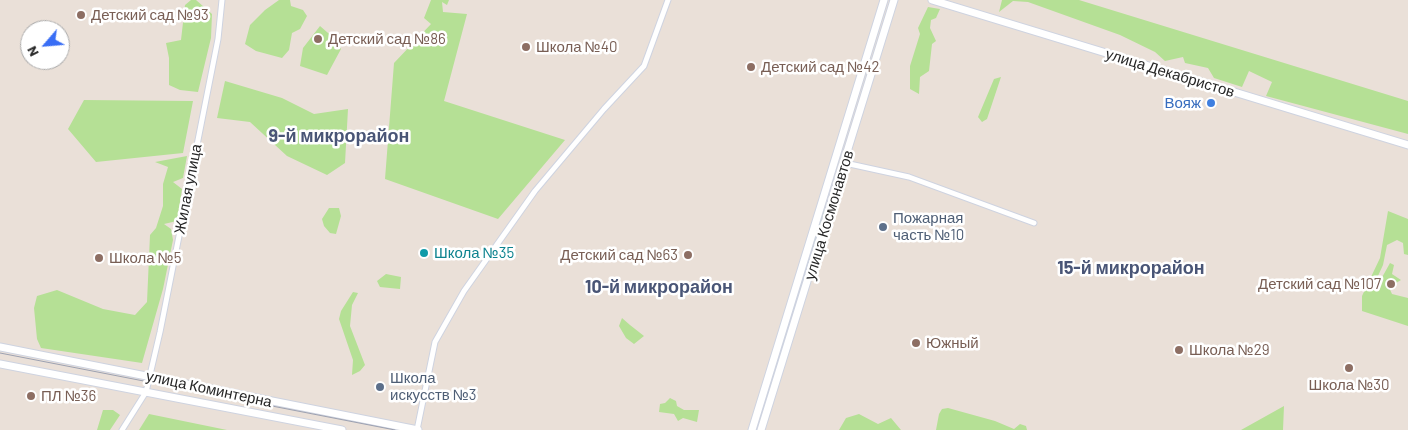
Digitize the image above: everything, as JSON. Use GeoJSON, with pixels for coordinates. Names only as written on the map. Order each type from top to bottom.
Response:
{"type":"FeatureCollection","features":[{"type":"Feature","properties":{"kind":"street","name":"Жилая улица"},"geometry":{"type":"LineString","coordinates":[[146,392],[217,48],[222,0]]}},
{"type":"Feature","properties":{"kind":"street"},"geometry":{"type":"LineString","coordinates":[[418,430],[436,342],[464,291],[535,191],[604,109],[644,66],[668,0]]}},
{"type":"Feature","properties":{"kind":"street","name":"улица Космонавтов"},"geometry":{"type":"LineString","coordinates":[[752,430],[884,0]]}},
{"type":"Feature","properties":{"kind":"street","name":"улица Космонавтов"},"geometry":{"type":"LineString","coordinates":[[761,430],[786,356],[885,36],[894,0]]}},
{"type":"Feature","properties":{"kind":"street","name":"улица Декабристов"},"geometry":{"type":"LineString","coordinates":[[932,0],[1408,146]]}},
{"type":"Feature","properties":{"kind":"street"},"geometry":{"type":"LineString","coordinates":[[874,33],[885,36]]}},
{"type":"Feature","properties":{"kind":"street"},"geometry":{"type":"LineString","coordinates":[[845,163],[909,177],[1034,224]]}},
{"type":"Feature","properties":{"kind":"street","name":"улица Коминтерна"},"geometry":{"type":"LineString","coordinates":[[0,347],[418,430]]}},
{"type":"Feature","properties":{"kind":"street"},"geometry":{"type":"LineString","coordinates":[[775,352],[786,356]]}},
{"type":"Feature","properties":{"kind":"street","name":"улица Коминтерна"},"geometry":{"type":"LineString","coordinates":[[0,364],[342,430]]}},
{"type":"Feature","properties":{"kind":"street"},"geometry":{"type":"LineString","coordinates":[[122,430],[146,392]]}},
{"type":"Feature","properties":{"kind":"green space"},"geometry":{"type":"Polygon","coordinates":[[[191,0],[196,0],[212,14],[211,38],[198,92],[180,90],[169,85],[169,58],[166,43],[181,40],[185,5],[191,0]]]}},
{"type":"Feature","properties":{"kind":"green space"},"geometry":{"type":"Polygon","coordinates":[[[279,0],[290,0],[291,6],[303,10],[307,16],[300,29],[292,33],[289,50],[282,58],[256,51],[245,44],[250,25],[265,10],[279,0]]]}},
{"type":"Feature","properties":{"kind":"green space"},"geometry":{"type":"Polygon","coordinates":[[[431,0],[449,0],[447,5],[442,2],[443,12],[467,14],[444,101],[565,140],[498,219],[385,179],[394,63],[431,24],[424,18],[431,0]]]}},
{"type":"Feature","properties":{"kind":"green space"},"geometry":{"type":"Polygon","coordinates":[[[1002,0],[1079,0],[1408,101],[1408,134],[1266,96],[1272,82],[1249,71],[1242,87],[1214,78],[1208,68],[1185,63],[1183,57],[1165,61],[1155,52],[1120,35],[1028,2],[1013,1],[999,12],[1002,0]]]}},
{"type":"Feature","properties":{"kind":"green space"},"geometry":{"type":"Polygon","coordinates":[[[928,7],[940,9],[936,18],[931,20],[930,28],[936,41],[932,44],[929,71],[920,77],[919,94],[910,89],[910,66],[920,34],[918,28],[928,7]]]}},
{"type":"Feature","properties":{"kind":"green space"},"geometry":{"type":"Polygon","coordinates":[[[320,26],[335,39],[341,49],[327,75],[300,66],[303,48],[320,26]]]}},
{"type":"Feature","properties":{"kind":"green space"},"geometry":{"type":"Polygon","coordinates":[[[1001,77],[987,119],[982,122],[978,117],[994,79],[1001,77]]]}},
{"type":"Feature","properties":{"kind":"green space"},"geometry":{"type":"Polygon","coordinates":[[[225,81],[282,98],[314,114],[348,109],[345,163],[327,175],[287,156],[250,122],[217,118],[225,81]]]}},
{"type":"Feature","properties":{"kind":"green space"},"geometry":{"type":"Polygon","coordinates":[[[84,100],[193,101],[183,153],[96,162],[68,129],[84,100]]]}},
{"type":"Feature","properties":{"kind":"green space"},"geometry":{"type":"Polygon","coordinates":[[[187,156],[183,178],[173,182],[182,189],[177,221],[164,224],[171,229],[173,240],[163,289],[142,363],[41,348],[37,339],[34,308],[37,296],[57,290],[103,309],[135,315],[147,302],[150,235],[156,228],[163,206],[163,184],[168,167],[155,162],[187,156]]]}},
{"type":"Feature","properties":{"kind":"green space"},"geometry":{"type":"Polygon","coordinates":[[[329,208],[339,208],[341,216],[336,234],[330,233],[324,226],[322,219],[329,208]]]}},
{"type":"Feature","properties":{"kind":"green space"},"geometry":{"type":"Polygon","coordinates":[[[824,210],[827,211],[784,346],[781,345],[824,210]]]}},
{"type":"Feature","properties":{"kind":"green space","name":"Детский сад №107"},"geometry":{"type":"Polygon","coordinates":[[[1388,211],[1408,219],[1408,255],[1404,254],[1403,243],[1397,240],[1387,245],[1383,265],[1377,278],[1380,281],[1390,263],[1394,265],[1392,274],[1401,280],[1396,283],[1392,280],[1387,283],[1392,294],[1408,298],[1408,326],[1362,311],[1362,296],[1380,258],[1388,211]]]}},
{"type":"Feature","properties":{"kind":"green space"},"geometry":{"type":"Polygon","coordinates":[[[386,274],[401,277],[400,289],[380,287],[377,281],[386,274]]]}},
{"type":"Feature","properties":{"kind":"green space"},"geometry":{"type":"Polygon","coordinates":[[[353,292],[358,293],[352,305],[350,326],[365,365],[360,371],[352,375],[353,360],[339,319],[341,311],[353,292]]]}},
{"type":"Feature","properties":{"kind":"green space"},"geometry":{"type":"Polygon","coordinates":[[[622,318],[644,336],[634,344],[626,338],[619,326],[622,318]]]}},
{"type":"Feature","properties":{"kind":"green space"},"geometry":{"type":"Polygon","coordinates":[[[670,398],[676,401],[677,406],[684,410],[699,410],[697,422],[683,418],[678,421],[674,414],[659,412],[660,404],[665,403],[670,398]]]}},
{"type":"Feature","properties":{"kind":"green space"},"geometry":{"type":"Polygon","coordinates":[[[1284,406],[1283,430],[1241,430],[1284,406]]]}},
{"type":"Feature","properties":{"kind":"green space"},"geometry":{"type":"Polygon","coordinates":[[[948,408],[995,421],[1014,429],[1020,424],[1026,426],[1027,430],[936,430],[939,414],[942,409],[948,408]]]}},
{"type":"Feature","properties":{"kind":"green space"},"geometry":{"type":"Polygon","coordinates":[[[103,410],[113,410],[120,415],[110,430],[97,430],[103,410]]]}},
{"type":"Feature","properties":{"kind":"green space"},"geometry":{"type":"Polygon","coordinates":[[[149,414],[227,430],[139,430],[149,414]]]}},
{"type":"Feature","properties":{"kind":"green space"},"geometry":{"type":"Polygon","coordinates":[[[859,414],[878,424],[891,418],[901,430],[839,430],[846,418],[859,414]]]}},
{"type":"Feature","properties":{"kind":"tram line"},"geometry":{"type":"LineString","coordinates":[[0,353],[395,430]]}},
{"type":"Feature","properties":{"kind":"place","name":"Детский сад №93"},"geometry":{"type":"Point","coordinates":[81,15]}},
{"type":"Feature","properties":{"kind":"place","name":"Детский сад №86"},"geometry":{"type":"Point","coordinates":[318,39]}},
{"type":"Feature","properties":{"kind":"place","name":"Школа №40"},"geometry":{"type":"Point","coordinates":[526,47]}},
{"type":"Feature","properties":{"kind":"place","name":"Детский сад №42"},"geometry":{"type":"Point","coordinates":[751,67]}},
{"type":"Feature","properties":{"kind":"place","name":"Вояж"},"geometry":{"type":"Point","coordinates":[1211,103]}},
{"type":"Feature","properties":{"kind":"place","name":"Пожарная часть №10"},"geometry":{"type":"Point","coordinates":[883,227]}},
{"type":"Feature","properties":{"kind":"place","name":"Школа №35"},"geometry":{"type":"Point","coordinates":[424,253]}},
{"type":"Feature","properties":{"kind":"place","name":"Детский сад №63"},"geometry":{"type":"Point","coordinates":[688,255]}},
{"type":"Feature","properties":{"kind":"place","name":"Школа №5"},"geometry":{"type":"Point","coordinates":[99,258]}},
{"type":"Feature","properties":{"kind":"place","name":"Детский сад №107"},"geometry":{"type":"Point","coordinates":[1391,284]}},
{"type":"Feature","properties":{"kind":"place","name":"Южный"},"geometry":{"type":"Point","coordinates":[916,343]}},
{"type":"Feature","properties":{"kind":"place","name":"Школа №29"},"geometry":{"type":"Point","coordinates":[1179,350]}},
{"type":"Feature","properties":{"kind":"place","name":"Школа №30"},"geometry":{"type":"Point","coordinates":[1349,368]}},
{"type":"Feature","properties":{"kind":"place","name":"Школа искусств №3"},"geometry":{"type":"Point","coordinates":[380,387]}},
{"type":"Feature","properties":{"kind":"place","name":"ПЛ №36"},"geometry":{"type":"Point","coordinates":[31,396]}},
{"type":"Feature","properties":{"kind":"district","name":"9-й микрорайон"},"geometry":{"type":"Point","coordinates":[339,136]}},
{"type":"Feature","properties":{"kind":"district","name":"15-й микрорайон"},"geometry":{"type":"Point","coordinates":[1131,268]}},
{"type":"Feature","properties":{"kind":"district","name":"10-й микрорайон"},"geometry":{"type":"Point","coordinates":[659,287]}}]}
